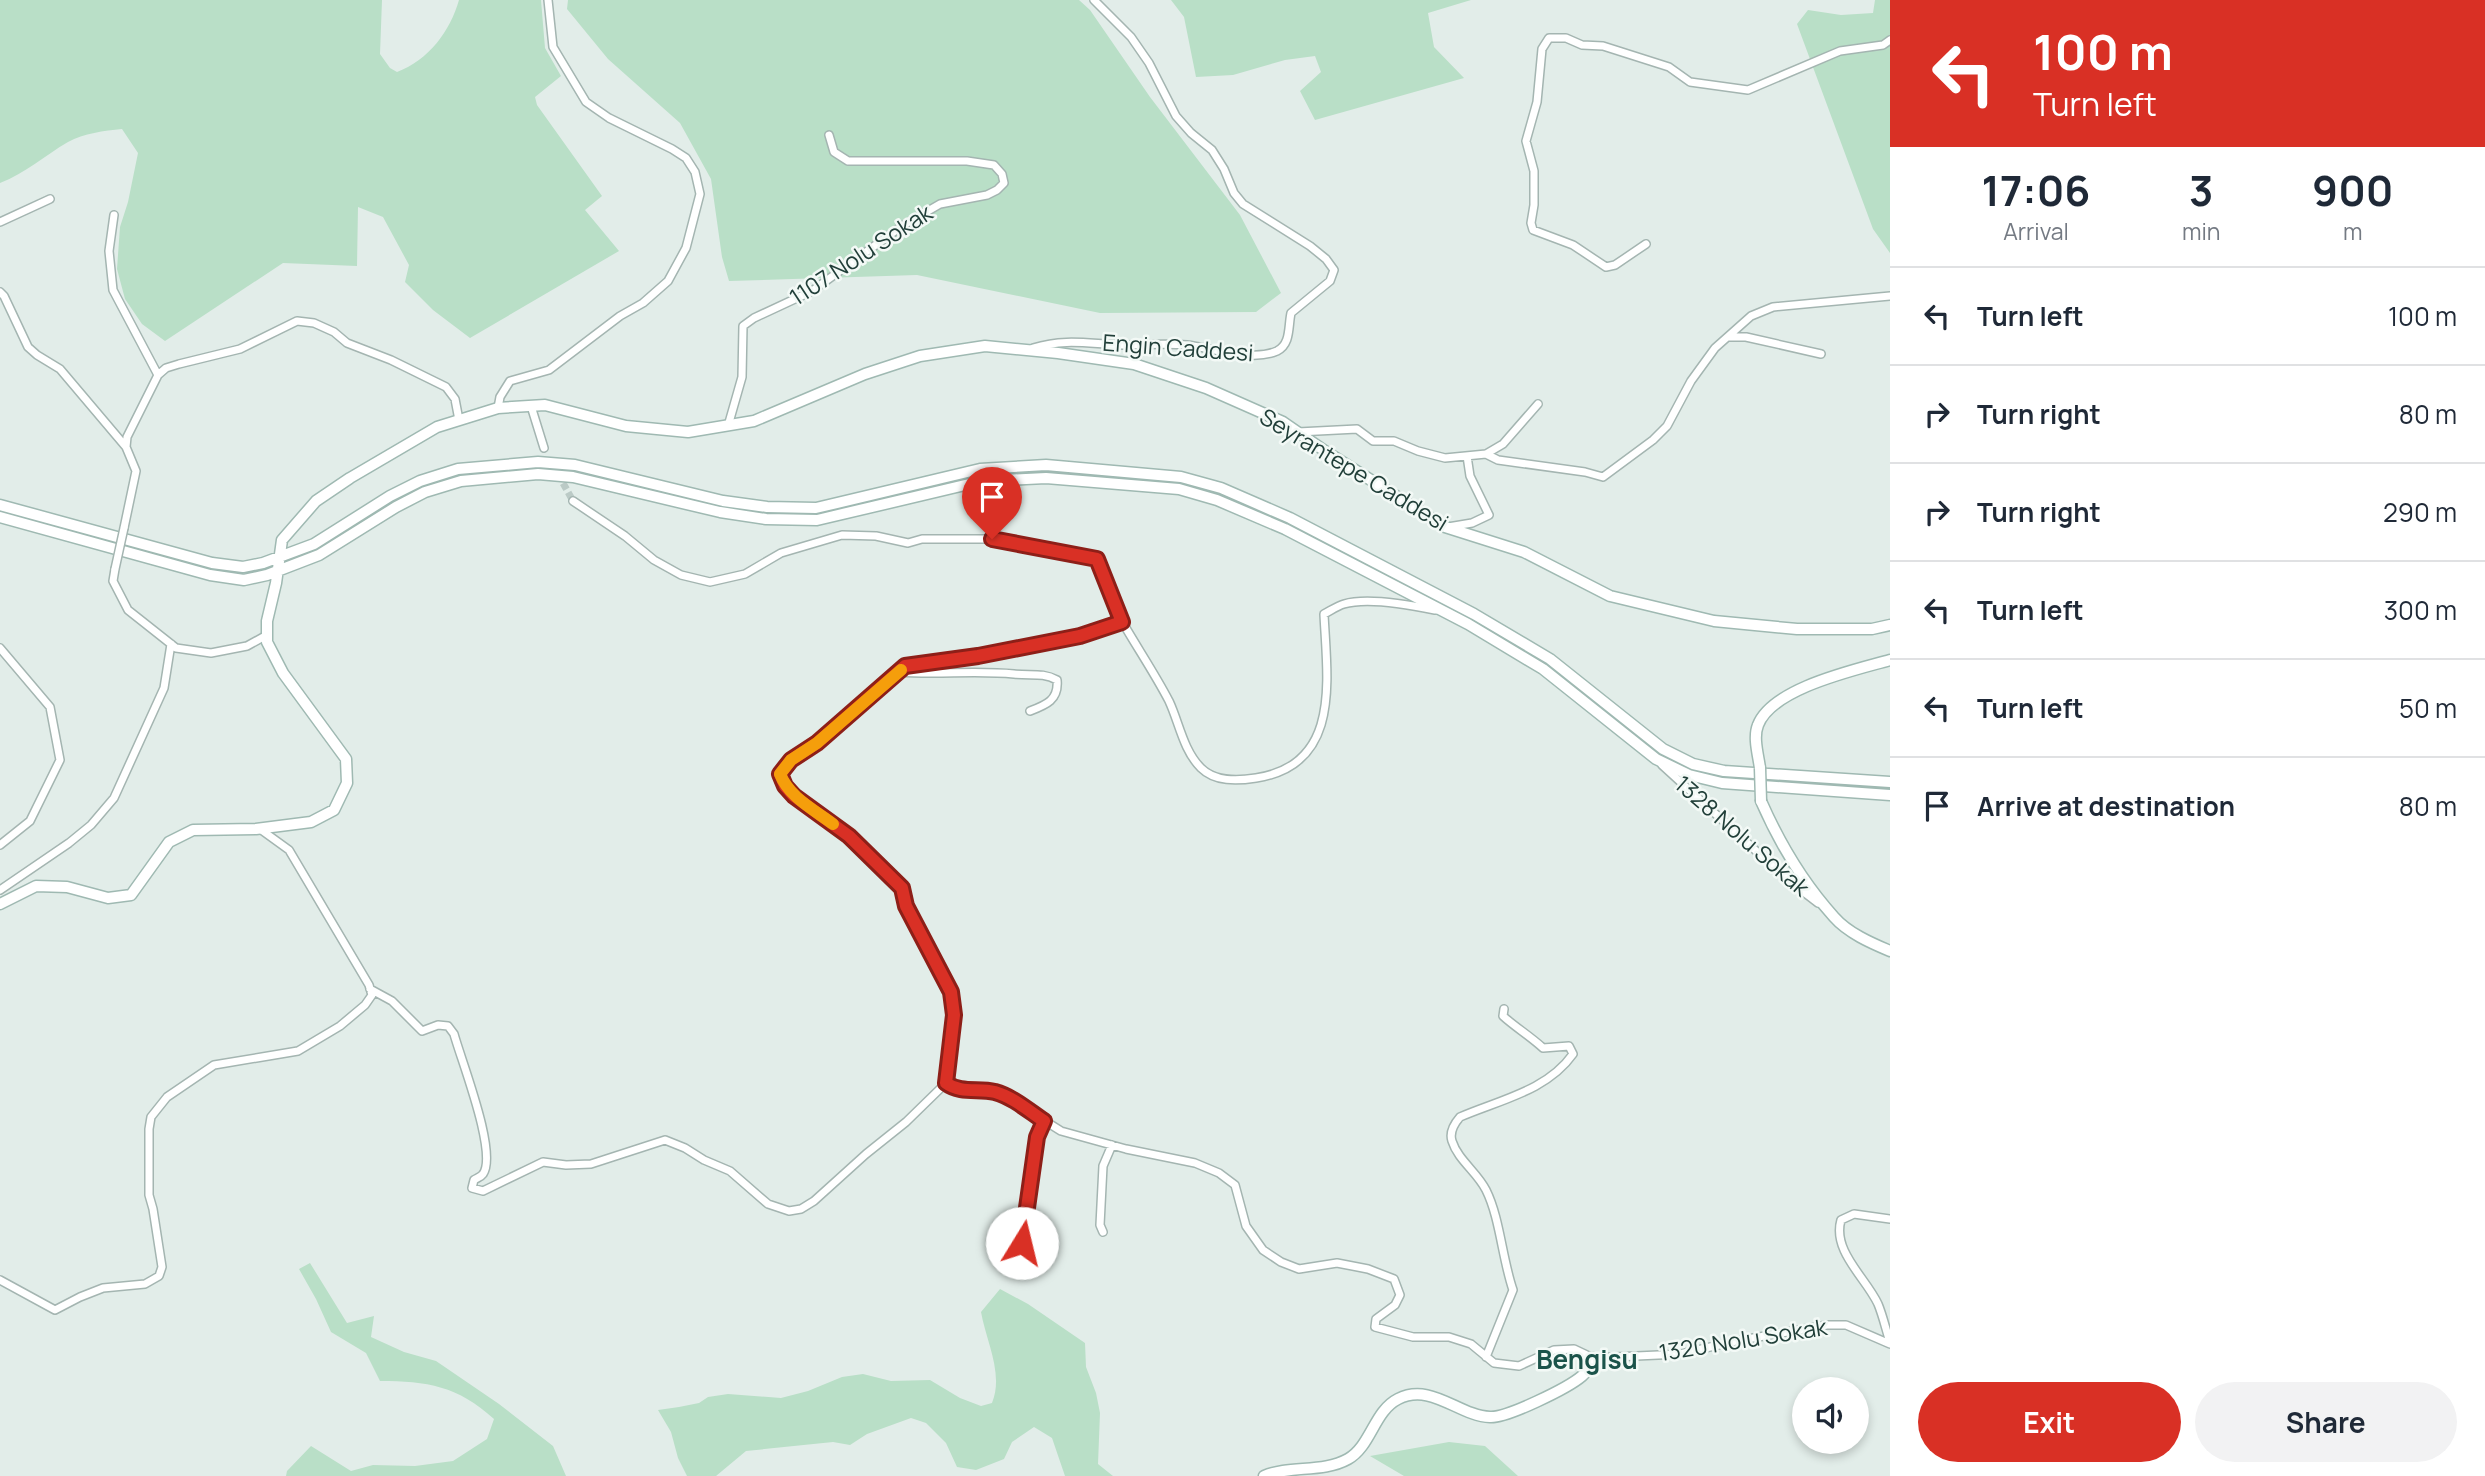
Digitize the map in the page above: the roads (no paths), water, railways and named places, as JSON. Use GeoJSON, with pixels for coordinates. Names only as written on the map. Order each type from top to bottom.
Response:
{"type":"FeatureCollection","features":[{"type":"Feature","properties":{"kind":"main road","name":"Seyrantepe Caddesi"},"geometry":{"type":"LineString","coordinates":[[0,904],[36,886],[67,887],[108,898],[131,895],[169,842],[193,830],[260,828],[311,822],[334,810],[348,783],[346,759],[283,673],[267,642],[267,621],[282,540],[316,501],[350,478],[437,427],[498,408],[545,405],[626,426],[688,432],[754,421],[865,374],[920,356],[985,346],[1134,364],[1206,388],[1283,422],[1445,527],[1524,552],[1610,596],[1714,621],[1797,629],[1872,629],[1890,625]]}},
{"type":"Feature","properties":{"kind":"main road"},"geometry":{"type":"LineString","coordinates":[[0,505],[212,563],[243,567],[314,544],[390,496],[420,481],[458,469],[538,462],[575,465],[723,500],[767,507],[816,508],[981,469],[1046,465],[1181,477],[1221,488],[1290,518],[1474,614],[1550,659],[1663,749],[1693,764],[1724,771],[1890,782]]}},
{"type":"Feature","properties":{"kind":"main road"},"geometry":{"type":"LineString","coordinates":[[0,517],[210,575],[244,580],[319,555],[415,497],[461,481],[538,474],[573,477],[720,513],[766,519],[817,520],[982,481],[1046,478],[1179,489],[1217,500],[1285,528],[1447,613],[1543,669],[1654,758],[1689,775],[1722,783],[1890,795]]}},
{"type":"Feature","properties":{"kind":"main road"},"geometry":{"type":"LineString","coordinates":[[1890,660],[1831,677],[1789,694],[1763,714],[1756,728],[1761,801],[1781,842],[1835,919],[1869,942],[1890,951]]}},
{"type":"Feature","properties":{"kind":"main road"},"geometry":{"type":"LineString","coordinates":[[1264,1476],[1346,1461],[1359,1451],[1381,1415],[1398,1399],[1411,1395],[1438,1397],[1478,1416],[1494,1418],[1534,1402],[1571,1382],[1591,1366],[1593,1358]]}},
{"type":"Feature","properties":{"kind":"street"},"geometry":{"type":"LineString","coordinates":[[498,408],[505,386],[510,381],[549,370],[620,316],[643,303],[668,281],[687,248],[700,194],[695,172],[686,158],[609,118],[586,102],[553,47],[548,0]]}},
{"type":"Feature","properties":{"kind":"street","name":"Engin Caddesi"},"geometry":{"type":"LineString","coordinates":[[1025,350],[1051,343],[1078,341],[1121,345],[1182,344],[1235,354],[1265,354],[1277,351],[1288,339],[1291,313],[1330,281],[1334,270],[1326,259],[1310,246],[1243,204],[1234,193],[1212,150],[1176,116],[1149,63],[1132,37],[1094,0]]}},
{"type":"Feature","properties":{"kind":"street"},"geometry":{"type":"LineString","coordinates":[[1646,244],[1615,265],[1606,267],[1573,245],[1534,230],[1531,223],[1534,171],[1526,141],[1537,102],[1542,49],[1549,38],[1566,38],[1582,44],[1603,46],[1669,67],[1690,82],[1748,90],[1840,51],[1883,45],[1890,40]]}},
{"type":"Feature","properties":{"kind":"street","name":"1107 Nolu Sokak"},"geometry":{"type":"LineString","coordinates":[[728,426],[742,377],[743,326],[754,318],[812,291],[902,226],[940,204],[987,195],[1004,183],[1002,174],[993,165],[967,161],[848,161],[834,152],[829,135]]}},
{"type":"Feature","properties":{"kind":"street"},"geometry":{"type":"LineString","coordinates":[[0,222],[50,199]]}},
{"type":"Feature","properties":{"kind":"street"},"geometry":{"type":"LineString","coordinates":[[114,215],[109,250],[113,290],[158,375]]}},
{"type":"Feature","properties":{"kind":"street"},"geometry":{"type":"LineString","coordinates":[[0,292],[28,347],[61,369],[127,447],[136,471],[113,581],[128,610],[176,648],[211,653],[247,646],[267,635]]}},
{"type":"Feature","properties":{"kind":"street"},"geometry":{"type":"LineString","coordinates":[[1486,454],[1498,460],[1603,477],[1653,440],[1667,426],[1715,348],[1751,316],[1773,307],[1890,296]]}},
{"type":"Feature","properties":{"kind":"street"},"geometry":{"type":"LineString","coordinates":[[127,447],[127,437],[158,375],[166,368],[240,349],[296,321],[314,323],[334,332],[347,343],[391,360],[446,387],[455,399],[459,420]]}},
{"type":"Feature","properties":{"kind":"street"},"geometry":{"type":"LineString","coordinates":[[1730,337],[1746,337],[1821,354]]}},
{"type":"Feature","properties":{"kind":"street"},"geometry":{"type":"LineString","coordinates":[[1298,432],[1357,429],[1373,441],[1394,441],[1445,458],[1486,454],[1503,444],[1538,404]]}},
{"type":"Feature","properties":{"kind":"street"},"geometry":{"type":"LineString","coordinates":[[531,406],[544,448]]}},
{"type":"Feature","properties":{"kind":"street"},"geometry":{"type":"LineString","coordinates":[[1445,527],[1472,523],[1489,515],[1470,476],[1467,456]]}},
{"type":"Feature","properties":{"kind":"street"},"geometry":{"type":"LineString","coordinates":[[573,501],[681,575],[710,582],[745,574],[781,553],[842,535],[876,536],[908,543],[922,539],[992,539],[1097,559],[1122,622],[1145,657],[1170,705],[1188,749],[1202,769],[1230,781],[1273,775],[1296,764],[1319,734],[1328,677],[1324,614],[1345,604],[1377,602],[1412,605],[1447,613]]}},
{"type":"Feature","properties":{"kind":"street"},"geometry":{"type":"LineString","coordinates":[[370,989],[392,1002],[422,1031],[438,1025],[448,1026],[454,1034],[481,1121],[486,1163],[483,1174],[474,1180],[472,1188],[483,1191],[543,1162],[591,1164],[665,1140],[730,1171],[768,1204],[789,1211],[801,1209],[814,1201],[906,1122],[946,1083],[954,1015],[951,992],[906,906],[902,888],[849,836],[794,796],[785,786],[780,774],[791,760],[817,743],[905,666],[978,656],[1080,636],[1122,622]]}},
{"type":"Feature","properties":{"kind":"street"},"geometry":{"type":"LineString","coordinates":[[0,890],[69,843],[91,825],[114,798],[164,688],[171,644]]}},
{"type":"Feature","properties":{"kind":"street"},"geometry":{"type":"LineString","coordinates":[[0,648],[50,707],[60,760],[30,821],[0,845]]}},
{"type":"Feature","properties":{"kind":"street"},"geometry":{"type":"LineString","coordinates":[[898,672],[929,674],[997,671],[1045,674],[1057,680],[1058,691],[1050,704],[1030,711]]}},
{"type":"Feature","properties":{"kind":"street","name":"1328 Nolu Sokak"},"geometry":{"type":"LineString","coordinates":[[1654,758],[1788,880],[1830,912]]}},
{"type":"Feature","properties":{"kind":"street"},"geometry":{"type":"LineString","coordinates":[[0,1280],[55,1310],[103,1288],[145,1284],[159,1276],[162,1267],[149,1195],[151,1117],[167,1097],[214,1065],[298,1051],[340,1026],[365,1005],[372,995],[289,850],[260,828]]}},
{"type":"Feature","properties":{"kind":"street"},"geometry":{"type":"LineString","coordinates":[[1486,1357],[1513,1290],[1486,1191],[1474,1170],[1457,1152],[1450,1138],[1453,1125],[1460,1117],[1532,1089],[1565,1064],[1573,1054],[1569,1046],[1543,1048],[1506,1019],[1503,1016],[1504,1009]]}},
{"type":"Feature","properties":{"kind":"street"},"geometry":{"type":"LineString","coordinates":[[946,1083],[954,1089],[994,1092],[1010,1098],[1061,1131],[1112,1146],[1103,1166],[1100,1225],[1103,1232]]}},
{"type":"Feature","properties":{"kind":"street"},"geometry":{"type":"LineString","coordinates":[[1022,1243],[1037,1137],[1044,1121]]}},
{"type":"Feature","properties":{"kind":"street","name":"1320 Nolu Sokak"},"geometry":{"type":"LineString","coordinates":[[1112,1146],[1195,1163],[1219,1173],[1235,1185],[1246,1226],[1263,1250],[1281,1262],[1299,1269],[1337,1263],[1368,1269],[1394,1279],[1400,1295],[1395,1305],[1376,1319],[1375,1327],[1413,1337],[1449,1337],[1471,1344],[1494,1363],[1519,1366],[1554,1350],[1574,1349],[1593,1358],[1680,1354],[1736,1340],[1827,1325],[1846,1325],[1890,1343]]}},
{"type":"Feature","properties":{"kind":"street","name":"1320 Nolu Sokak"},"geometry":{"type":"LineString","coordinates":[[1890,1219],[1854,1214],[1841,1220],[1838,1230],[1842,1246],[1878,1304],[1890,1343]]}},
{"type":"Feature","properties":{"kind":"tunnel"},"geometry":{"type":"LineString","coordinates":[[558,474],[573,501]]}},
{"type":"Feature","properties":{"kind":"district","name":"Bengisu"},"geometry":{"type":"Point","coordinates":[1587,1360]}}]}
